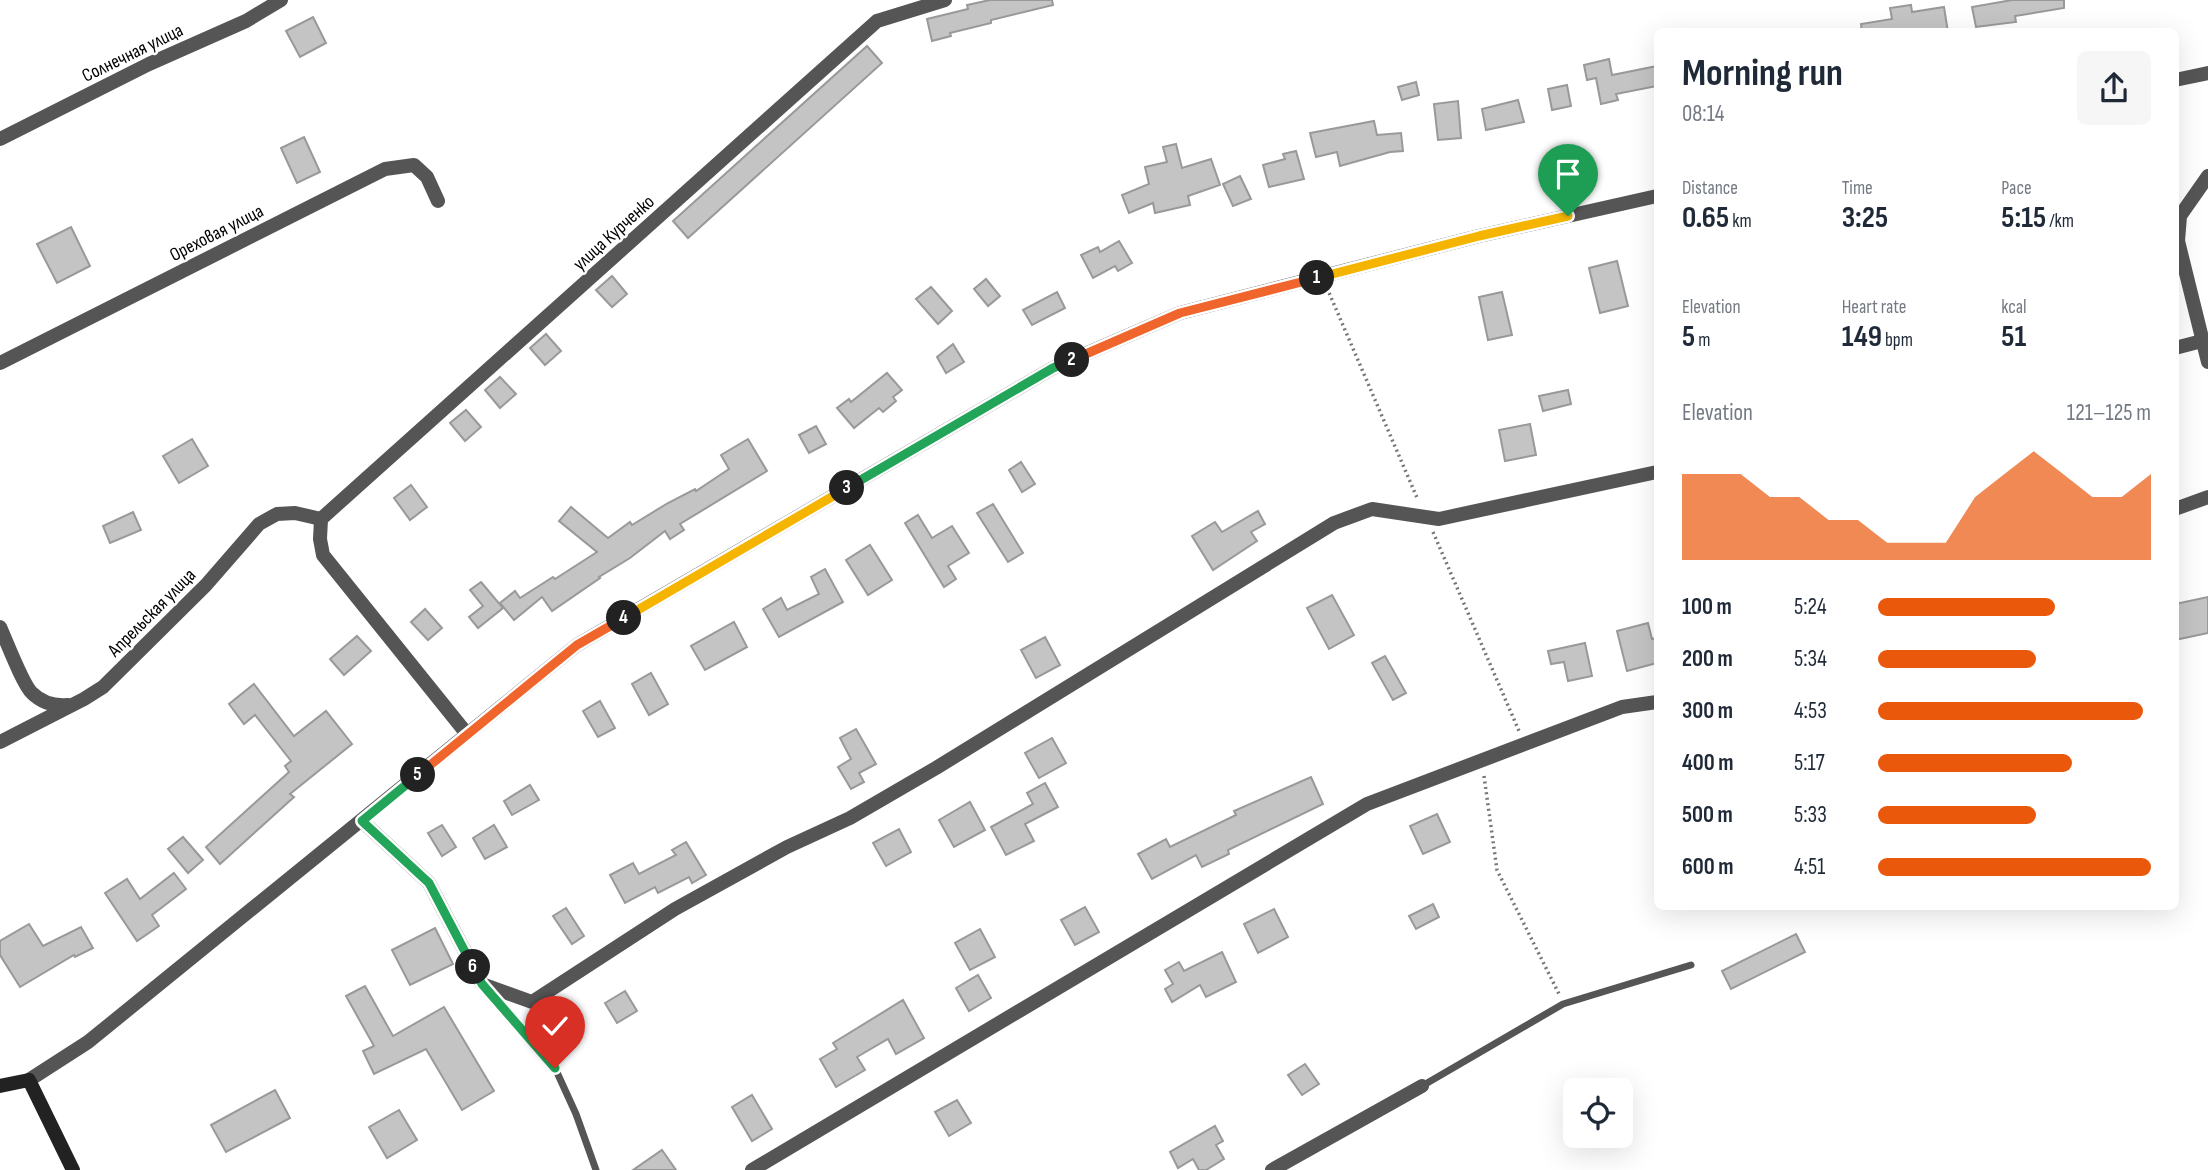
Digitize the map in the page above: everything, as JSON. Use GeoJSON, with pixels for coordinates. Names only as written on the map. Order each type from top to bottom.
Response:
{"type":"FeatureCollection","features":[{"type":"Feature","properties":{"kind":"main road"},"geometry":{"type":"LineString","coordinates":[[0,1086],[29,1080],[73,1170]]}},
{"type":"Feature","properties":{"kind":"street","name":"Солнечная улица"},"geometry":{"type":"LineString","coordinates":[[0,139],[149,64],[246,20],[281,0]]}},
{"type":"Feature","properties":{"kind":"street","name":"улица Курченко"},"geometry":{"type":"LineString","coordinates":[[321,519],[877,21],[945,0]]}},
{"type":"Feature","properties":{"kind":"street"},"geometry":{"type":"LineString","coordinates":[[2179,79],[2208,73]]}},
{"type":"Feature","properties":{"kind":"street","name":"Ореховая улица"},"geometry":{"type":"LineString","coordinates":[[0,363],[385,169],[414,165],[427,177],[438,201]]}},
{"type":"Feature","properties":{"kind":"street"},"geometry":{"type":"LineString","coordinates":[[2179,229],[2180,216],[2208,176]]}},
{"type":"Feature","properties":{"kind":"street"},"geometry":{"type":"LineString","coordinates":[[29,1080],[89,1042],[577,645],[1053,368],[1180,313],[1479,236],[1654,197]]}},
{"type":"Feature","properties":{"kind":"street"},"geometry":{"type":"LineString","coordinates":[[2179,246],[2208,362]]}},
{"type":"Feature","properties":{"kind":"street"},"geometry":{"type":"LineString","coordinates":[[2179,347],[2202,341]]}},
{"type":"Feature","properties":{"kind":"street"},"geometry":{"type":"LineString","coordinates":[[362,821],[429,883],[482,984],[532,1002],[675,909],[787,847],[849,818],[915,780],[1334,523],[1372,509],[1439,519],[1654,472]]}},
{"type":"Feature","properties":{"kind":"street"},"geometry":{"type":"LineString","coordinates":[[2179,508],[2208,497]]}},
{"type":"Feature","properties":{"kind":"street","name":"Апрельская улица"},"geometry":{"type":"LineString","coordinates":[[0,742],[103,687],[206,584],[259,524],[277,514],[295,513],[321,519]]}},
{"type":"Feature","properties":{"kind":"street"},"geometry":{"type":"LineString","coordinates":[[321,519],[320,540],[323,555],[467,734]]}},
{"type":"Feature","properties":{"kind":"street"},"geometry":{"type":"LineString","coordinates":[[0,627],[31,693],[57,706],[72,705]]}},
{"type":"Feature","properties":{"kind":"street"},"geometry":{"type":"LineString","coordinates":[[752,1170],[1367,804],[1622,708],[1654,703]]}},
{"type":"Feature","properties":{"kind":"street"},"geometry":{"type":"LineString","coordinates":[[1272,1170],[1422,1086]]}},
{"type":"Feature","properties":{"kind":"lane"},"geometry":{"type":"LineString","coordinates":[[1422,1086],[1563,1004],[1691,965]]}},
{"type":"Feature","properties":{"kind":"lane"},"geometry":{"type":"LineString","coordinates":[[482,984],[555,1068],[576,1114],[596,1170]]}},
{"type":"Feature","properties":{"kind":"path"},"geometry":{"type":"LineString","coordinates":[[1481,760],[1497,870],[1563,1004]]}},
{"type":"Feature","properties":{"kind":"building"},"geometry":{"type":"Polygon","coordinates":[[[990,0],[1052,0],[1053,5],[991,20],[991,23],[950,33],[951,36],[932,41],[927,19],[968,9],[967,5],[990,0]]]}},
{"type":"Feature","properties":{"kind":"building"},"geometry":{"type":"Polygon","coordinates":[[[2012,0],[2064,0],[2064,8],[2015,16],[2016,22],[1976,27],[1972,7],[2012,0]]]}},
{"type":"Feature","properties":{"kind":"building"},"geometry":{"type":"Polygon","coordinates":[[[1911,5],[1912,12],[1944,7],[1947,28],[1862,28],[1861,24],[1892,19],[1890,8],[1911,5]]]}},
{"type":"Feature","properties":{"kind":"building"},"geometry":{"type":"Polygon","coordinates":[[[313,17],[326,43],[300,57],[286,31],[313,17]]]}},
{"type":"Feature","properties":{"kind":"building"},"geometry":{"type":"Polygon","coordinates":[[[867,46],[882,63],[688,238],[673,221],[867,46]]]}},
{"type":"Feature","properties":{"kind":"building"},"geometry":{"type":"Polygon","coordinates":[[[1609,59],[1612,75],[1654,67],[1654,87],[1616,94],[1618,100],[1601,104],[1596,78],[1587,80],[1584,65],[1609,59]]]}},
{"type":"Feature","properties":{"kind":"building"},"geometry":{"type":"Polygon","coordinates":[[[1416,82],[1419,95],[1402,100],[1398,87],[1416,82]]]}},
{"type":"Feature","properties":{"kind":"building"},"geometry":{"type":"Polygon","coordinates":[[[1567,85],[1571,106],[1552,110],[1548,89],[1567,85]]]}},
{"type":"Feature","properties":{"kind":"building"},"geometry":{"type":"Polygon","coordinates":[[[1518,100],[1524,122],[1486,130],[1482,109],[1518,100]]]}},
{"type":"Feature","properties":{"kind":"building"},"geometry":{"type":"Polygon","coordinates":[[[1458,101],[1461,138],[1438,140],[1434,104],[1458,101]]]}},
{"type":"Feature","properties":{"kind":"building"},"geometry":{"type":"Polygon","coordinates":[[[1374,121],[1377,135],[1401,133],[1403,151],[1340,166],[1337,152],[1316,157],[1310,133],[1374,121]]]}},
{"type":"Feature","properties":{"kind":"building"},"geometry":{"type":"Polygon","coordinates":[[[304,137],[320,172],[297,183],[281,148],[304,137]]]}},
{"type":"Feature","properties":{"kind":"building"},"geometry":{"type":"Polygon","coordinates":[[[1176,144],[1182,168],[1211,159],[1220,185],[1188,196],[1190,205],[1155,213],[1153,203],[1129,213],[1122,195],[1149,184],[1145,167],[1167,162],[1163,147],[1176,144]]]}},
{"type":"Feature","properties":{"kind":"building"},"geometry":{"type":"Polygon","coordinates":[[[1296,151],[1304,179],[1269,187],[1263,165],[1285,159],[1283,154],[1296,151]]]}},
{"type":"Feature","properties":{"kind":"building"},"geometry":{"type":"Polygon","coordinates":[[[1240,176],[1251,199],[1233,206],[1223,184],[1240,176]]]}},
{"type":"Feature","properties":{"kind":"building"},"geometry":{"type":"Polygon","coordinates":[[[71,227],[90,266],[57,283],[37,244],[71,227]]]}},
{"type":"Feature","properties":{"kind":"building"},"geometry":{"type":"Polygon","coordinates":[[[1119,241],[1132,263],[1118,271],[1115,266],[1093,278],[1081,255],[1098,247],[1100,252],[1119,241]]]}},
{"type":"Feature","properties":{"kind":"building"},"geometry":{"type":"Polygon","coordinates":[[[1617,261],[1628,306],[1600,313],[1589,268],[1617,261]]]}},
{"type":"Feature","properties":{"kind":"building"},"geometry":{"type":"Polygon","coordinates":[[[612,276],[627,294],[612,307],[596,290],[612,276]]]}},
{"type":"Feature","properties":{"kind":"building"},"geometry":{"type":"Polygon","coordinates":[[[986,279],[1000,296],[988,306],[974,289],[986,279]]]}},
{"type":"Feature","properties":{"kind":"building"},"geometry":{"type":"Polygon","coordinates":[[[931,287],[952,311],[938,324],[916,299],[931,287]]]}},
{"type":"Feature","properties":{"kind":"building"},"geometry":{"type":"Polygon","coordinates":[[[1057,292],[1065,308],[1032,325],[1023,310],[1057,292]]]}},
{"type":"Feature","properties":{"kind":"building"},"geometry":{"type":"Polygon","coordinates":[[[1502,292],[1512,335],[1488,340],[1479,297],[1502,292]]]}},
{"type":"Feature","properties":{"kind":"building"},"geometry":{"type":"Polygon","coordinates":[[[546,334],[561,351],[545,365],[530,348],[546,334]]]}},
{"type":"Feature","properties":{"kind":"building"},"geometry":{"type":"Polygon","coordinates":[[[953,344],[964,362],[946,373],[937,357],[953,344]]]}},
{"type":"Feature","properties":{"kind":"building"},"geometry":{"type":"Polygon","coordinates":[[[887,373],[902,390],[893,397],[896,401],[883,412],[879,408],[854,428],[837,408],[849,399],[851,402],[887,373]]]}},
{"type":"Feature","properties":{"kind":"building"},"geometry":{"type":"Polygon","coordinates":[[[500,377],[516,394],[500,408],[485,390],[500,377]]]}},
{"type":"Feature","properties":{"kind":"building"},"geometry":{"type":"Polygon","coordinates":[[[1568,390],[1571,404],[1543,411],[1539,396],[1568,390]]]}},
{"type":"Feature","properties":{"kind":"building"},"geometry":{"type":"Polygon","coordinates":[[[466,410],[481,427],[465,441],[450,423],[466,410]]]}},
{"type":"Feature","properties":{"kind":"building"},"geometry":{"type":"Polygon","coordinates":[[[1530,424],[1536,455],[1505,461],[1499,430],[1530,424]]]}},
{"type":"Feature","properties":{"kind":"building"},"geometry":{"type":"Polygon","coordinates":[[[816,426],[826,444],[809,453],[799,435],[816,426]]]}},
{"type":"Feature","properties":{"kind":"building"},"geometry":{"type":"Polygon","coordinates":[[[192,439],[208,466],[179,483],[163,456],[192,439]]]}},
{"type":"Feature","properties":{"kind":"building"},"geometry":{"type":"Polygon","coordinates":[[[748,439],[767,471],[680,524],[684,530],[670,539],[665,531],[552,611],[542,597],[514,620],[500,603],[515,591],[520,598],[597,552],[559,521],[571,507],[608,538],[630,522],[632,525],[668,503],[695,489],[696,491],[729,469],[721,455],[748,439]]]}},
{"type":"Feature","properties":{"kind":"building"},"geometry":{"type":"Polygon","coordinates":[[[1021,462],[1035,484],[1022,492],[1009,470],[1021,462]]]}},
{"type":"Feature","properties":{"kind":"building"},"geometry":{"type":"Polygon","coordinates":[[[411,485],[427,507],[410,520],[394,498],[411,485]]]}},
{"type":"Feature","properties":{"kind":"building"},"geometry":{"type":"Polygon","coordinates":[[[993,504],[1023,553],[1008,562],[977,513],[993,504]]]}},
{"type":"Feature","properties":{"kind":"building"},"geometry":{"type":"Polygon","coordinates":[[[1258,511],[1265,524],[1251,532],[1257,541],[1213,570],[1192,536],[1215,522],[1222,532],[1258,511]]]}},
{"type":"Feature","properties":{"kind":"building"},"geometry":{"type":"Polygon","coordinates":[[[133,512],[141,530],[110,543],[103,526],[133,512]]]}},
{"type":"Feature","properties":{"kind":"building"},"geometry":{"type":"Polygon","coordinates":[[[918,515],[932,538],[952,526],[969,553],[948,566],[956,579],[944,587],[905,523],[918,515]]]}},
{"type":"Feature","properties":{"kind":"building"},"geometry":{"type":"Polygon","coordinates":[[[870,545],[892,580],[868,595],[846,560],[870,545]]]}},
{"type":"Feature","properties":{"kind":"building"},"geometry":{"type":"Polygon","coordinates":[[[825,569],[843,602],[779,637],[763,609],[781,598],[787,610],[819,594],[811,577],[825,569]]]}},
{"type":"Feature","properties":{"kind":"building"},"geometry":{"type":"Polygon","coordinates":[[[481,582],[503,608],[478,628],[469,617],[483,606],[470,590],[481,582]]]}},
{"type":"Feature","properties":{"kind":"building"},"geometry":{"type":"Polygon","coordinates":[[[1332,595],[1354,635],[1329,649],[1307,608],[1332,595]]]}},
{"type":"Feature","properties":{"kind":"building"},"geometry":{"type":"Polygon","coordinates":[[[2208,597],[2208,633],[2179,639],[2179,603],[2208,597]]]}},
{"type":"Feature","properties":{"kind":"building"},"geometry":{"type":"Polygon","coordinates":[[[425,609],[442,628],[428,640],[411,622],[425,609]]]}},
{"type":"Feature","properties":{"kind":"building"},"geometry":{"type":"Polygon","coordinates":[[[734,622],[747,647],[705,670],[691,646],[734,622]]]}},
{"type":"Feature","properties":{"kind":"building"},"geometry":{"type":"Polygon","coordinates":[[[1648,623],[1654,639],[1654,664],[1627,671],[1617,631],[1648,623]]]}},
{"type":"Feature","properties":{"kind":"building"},"geometry":{"type":"Polygon","coordinates":[[[357,636],[371,651],[344,675],[330,659],[357,636]]]}},
{"type":"Feature","properties":{"kind":"building"},"geometry":{"type":"Polygon","coordinates":[[[1045,637],[1060,665],[1036,678],[1021,650],[1045,637]]]}},
{"type":"Feature","properties":{"kind":"building"},"geometry":{"type":"Polygon","coordinates":[[[1585,643],[1592,676],[1568,681],[1564,662],[1551,664],[1548,651],[1585,643]]]}},
{"type":"Feature","properties":{"kind":"building"},"geometry":{"type":"Polygon","coordinates":[[[1385,656],[1406,693],[1393,700],[1372,663],[1385,656]]]}},
{"type":"Feature","properties":{"kind":"building"},"geometry":{"type":"Polygon","coordinates":[[[651,673],[668,704],[649,715],[632,684],[651,673]]]}},
{"type":"Feature","properties":{"kind":"building"},"geometry":{"type":"Polygon","coordinates":[[[254,684],[294,736],[326,711],[352,744],[290,794],[294,797],[220,864],[206,847],[289,772],[285,766],[291,761],[255,715],[244,724],[229,704],[254,684]]]}},
{"type":"Feature","properties":{"kind":"building"},"geometry":{"type":"Polygon","coordinates":[[[600,701],[615,728],[598,737],[583,711],[600,701]]]}},
{"type":"Feature","properties":{"kind":"building"},"geometry":{"type":"Polygon","coordinates":[[[856,729],[876,764],[859,773],[864,782],[851,789],[838,767],[851,759],[840,738],[856,729]]]}},
{"type":"Feature","properties":{"kind":"building"},"geometry":{"type":"Polygon","coordinates":[[[1052,738],[1066,763],[1039,778],[1025,753],[1052,738]]]}},
{"type":"Feature","properties":{"kind":"building"},"geometry":{"type":"Polygon","coordinates":[[[1311,777],[1323,804],[1228,850],[1229,854],[1202,867],[1196,855],[1152,879],[1138,854],[1166,839],[1170,847],[1236,815],[1234,811],[1311,777]]]}},
{"type":"Feature","properties":{"kind":"building"},"geometry":{"type":"Polygon","coordinates":[[[1045,783],[1058,807],[1025,824],[1034,841],[1006,855],[991,827],[1033,804],[1027,793],[1045,783]]]}},
{"type":"Feature","properties":{"kind":"building"},"geometry":{"type":"Polygon","coordinates":[[[530,785],[539,800],[512,815],[504,801],[530,785]]]}},
{"type":"Feature","properties":{"kind":"building"},"geometry":{"type":"Polygon","coordinates":[[[970,802],[985,830],[954,847],[939,820],[970,802]]]}},
{"type":"Feature","properties":{"kind":"building"},"geometry":{"type":"Polygon","coordinates":[[[1437,814],[1450,842],[1423,854],[1410,826],[1437,814]]]}},
{"type":"Feature","properties":{"kind":"building"},"geometry":{"type":"Polygon","coordinates":[[[442,825],[456,847],[442,856],[428,833],[442,825]]]}},
{"type":"Feature","properties":{"kind":"building"},"geometry":{"type":"Polygon","coordinates":[[[494,825],[507,847],[485,859],[473,838],[494,825]]]}},
{"type":"Feature","properties":{"kind":"building"},"geometry":{"type":"Polygon","coordinates":[[[899,829],[911,852],[886,866],[873,843],[899,829]]]}},
{"type":"Feature","properties":{"kind":"building"},"geometry":{"type":"Polygon","coordinates":[[[183,837],[203,860],[188,873],[168,849],[183,837]]]}},
{"type":"Feature","properties":{"kind":"building"},"geometry":{"type":"Polygon","coordinates":[[[686,842],[706,875],[692,883],[689,877],[658,893],[655,887],[625,903],[610,875],[633,863],[639,874],[676,855],[672,850],[686,842]]]}},
{"type":"Feature","properties":{"kind":"building"},"geometry":{"type":"Polygon","coordinates":[[[174,873],[186,889],[152,915],[159,926],[137,941],[105,893],[127,879],[140,899],[174,873]]]}},
{"type":"Feature","properties":{"kind":"building"},"geometry":{"type":"Polygon","coordinates":[[[1433,904],[1439,917],[1416,929],[1409,916],[1433,904]]]}},
{"type":"Feature","properties":{"kind":"building"},"geometry":{"type":"Polygon","coordinates":[[[1085,907],[1099,932],[1075,945],[1061,920],[1085,907]]]}},
{"type":"Feature","properties":{"kind":"building"},"geometry":{"type":"Polygon","coordinates":[[[566,908],[584,936],[572,944],[553,916],[566,908]]]}},
{"type":"Feature","properties":{"kind":"building"},"geometry":{"type":"Polygon","coordinates":[[[1274,909],[1288,937],[1258,953],[1244,924],[1274,909]]]}},
{"type":"Feature","properties":{"kind":"building"},"geometry":{"type":"Polygon","coordinates":[[[29,924],[43,946],[81,927],[93,948],[75,957],[74,955],[20,987],[0,955],[0,941],[29,924]]]}},
{"type":"Feature","properties":{"kind":"building"},"geometry":{"type":"Polygon","coordinates":[[[435,928],[453,964],[410,985],[392,950],[435,928]]]}},
{"type":"Feature","properties":{"kind":"building"},"geometry":{"type":"Polygon","coordinates":[[[980,929],[995,957],[970,970],[955,943],[980,929]]]}},
{"type":"Feature","properties":{"kind":"building"},"geometry":{"type":"Polygon","coordinates":[[[1796,934],[1805,952],[1731,989],[1722,971],[1796,934]]]}},
{"type":"Feature","properties":{"kind":"building"},"geometry":{"type":"Polygon","coordinates":[[[1222,952],[1236,982],[1206,997],[1200,985],[1172,1002],[1165,989],[1173,984],[1165,970],[1179,962],[1184,971],[1222,952]]]}},
{"type":"Feature","properties":{"kind":"building"},"geometry":{"type":"Polygon","coordinates":[[[978,975],[991,998],[969,1011],[956,988],[978,975]]]}},
{"type":"Feature","properties":{"kind":"building"},"geometry":{"type":"Polygon","coordinates":[[[365,986],[393,1036],[444,1007],[494,1091],[462,1110],[426,1049],[374,1074],[363,1051],[374,1046],[346,996],[365,986]]]}},
{"type":"Feature","properties":{"kind":"building"},"geometry":{"type":"Polygon","coordinates":[[[625,991],[637,1011],[617,1023],[605,1003],[625,991]]]}},
{"type":"Feature","properties":{"kind":"building"},"geometry":{"type":"Polygon","coordinates":[[[903,1000],[924,1038],[896,1054],[888,1039],[857,1057],[865,1070],[836,1087],[820,1059],[837,1049],[833,1043],[903,1000]]]}},
{"type":"Feature","properties":{"kind":"building"},"geometry":{"type":"Polygon","coordinates":[[[1305,1064],[1319,1084],[1302,1095],[1288,1075],[1305,1064]]]}},
{"type":"Feature","properties":{"kind":"building"},"geometry":{"type":"Polygon","coordinates":[[[275,1090],[290,1118],[226,1152],[211,1125],[275,1090]]]}},
{"type":"Feature","properties":{"kind":"building"},"geometry":{"type":"Polygon","coordinates":[[[752,1095],[772,1129],[752,1141],[732,1107],[752,1095]]]}},
{"type":"Feature","properties":{"kind":"building"},"geometry":{"type":"Polygon","coordinates":[[[957,1100],[971,1123],[949,1136],[935,1112],[957,1100]]]}},
{"type":"Feature","properties":{"kind":"building"},"geometry":{"type":"Polygon","coordinates":[[[399,1110],[417,1140],[387,1158],[369,1127],[399,1110]]]}},
{"type":"Feature","properties":{"kind":"building"},"geometry":{"type":"Polygon","coordinates":[[[1215,1126],[1223,1141],[1216,1145],[1224,1159],[1206,1170],[1199,1170],[1193,1159],[1178,1168],[1170,1152],[1215,1126]]]}},
{"type":"Feature","properties":{"kind":"building"},"geometry":{"type":"Polygon","coordinates":[[[662,1150],[676,1170],[633,1170],[662,1150]]]}},
{"type":"Feature","properties":{"kind":"route"},"geometry":{"type":"LineString","coordinates":[[555,1068],[482,984],[429,883],[362,821],[577,645],[1053,368],[1180,313],[1479,236],[1568,216]]}}]}
